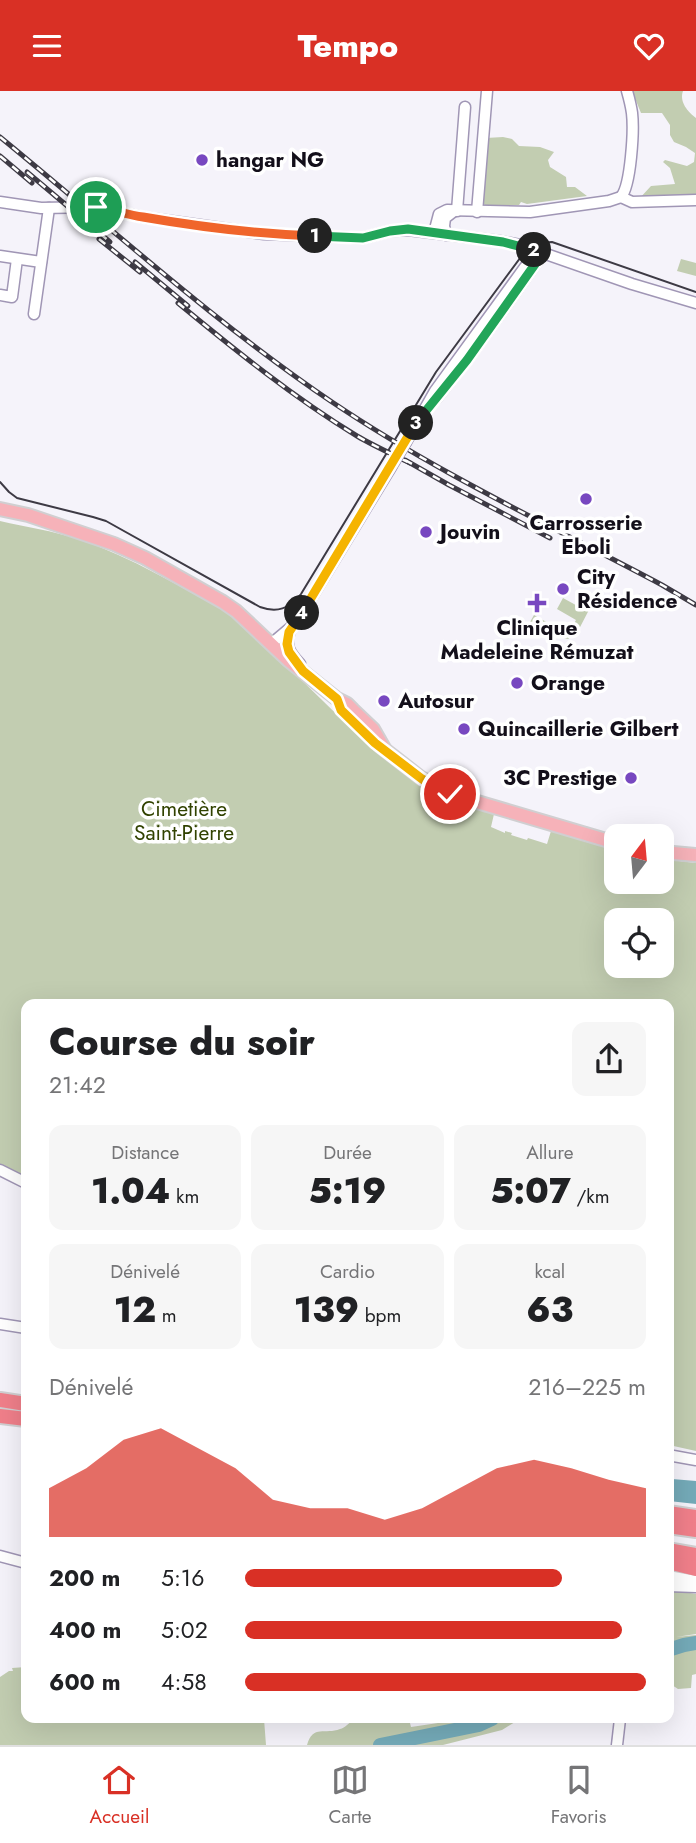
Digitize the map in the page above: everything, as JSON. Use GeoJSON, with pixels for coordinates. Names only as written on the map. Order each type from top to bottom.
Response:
{"type":"FeatureCollection","features":[{"type":"Feature","properties":{"kind":"highway"},"geometry":{"type":"LineString","coordinates":[[0,1400],[21,1403]]}},
{"type":"Feature","properties":{"kind":"highway"},"geometry":{"type":"LineString","coordinates":[[0,1416],[21,1418]]}},
{"type":"Feature","properties":{"kind":"highway"},"geometry":{"type":"LineString","coordinates":[[674,1514],[696,1517]]}},
{"type":"Feature","properties":{"kind":"highway"},"geometry":{"type":"LineString","coordinates":[[674,1527],[696,1530]]}},
{"type":"Feature","properties":{"kind":"highway"},"geometry":{"type":"LineString","coordinates":[[674,1551],[696,1555]]}},
{"type":"Feature","properties":{"kind":"highway"},"geometry":{"type":"LineString","coordinates":[[674,1564],[696,1569]]}},
{"type":"Feature","properties":{"kind":"main road"},"geometry":{"type":"LineString","coordinates":[[0,509],[28,515],[122,547],[236,611],[274,642],[288,660],[337,699],[341,710],[375,743],[422,779],[460,798],[604,840]]}},
{"type":"Feature","properties":{"kind":"main road"},"geometry":{"type":"LineString","coordinates":[[0,515],[60,527]]}},
{"type":"Feature","properties":{"kind":"main road"},"geometry":{"type":"LineString","coordinates":[[674,853],[696,855]]}},
{"type":"Feature","properties":{"kind":"street"},"geometry":{"type":"LineString","coordinates":[[477,212],[487,91]]}},
{"type":"Feature","properties":{"kind":"street"},"geometry":{"type":"LineString","coordinates":[[434,233],[439,214],[447,210],[530,212],[621,197],[628,181],[633,127],[627,91]]}},
{"type":"Feature","properties":{"kind":"street"},"geometry":{"type":"LineString","coordinates":[[456,211],[466,107]]}},
{"type":"Feature","properties":{"kind":"street"},"geometry":{"type":"LineString","coordinates":[[621,197],[632,202],[696,200]]}},
{"type":"Feature","properties":{"kind":"street"},"geometry":{"type":"LineString","coordinates":[[0,202],[49,208],[102,208],[142,217],[264,234],[363,238],[398,230],[415,230],[503,242],[696,303]]}},
{"type":"Feature","properties":{"kind":"street"},"geometry":{"type":"LineString","coordinates":[[34,314],[49,208]]}},
{"type":"Feature","properties":{"kind":"street"},"geometry":{"type":"LineString","coordinates":[[446,235],[443,226],[445,218],[456,211]]}},
{"type":"Feature","properties":{"kind":"street"},"geometry":{"type":"LineString","coordinates":[[303,671],[287,648],[292,628],[417,423],[467,360],[543,253]]}},
{"type":"Feature","properties":{"kind":"street"},"geometry":{"type":"LineString","coordinates":[[0,256],[41,262]]}},
{"type":"Feature","properties":{"kind":"street"},"geometry":{"type":"LineString","coordinates":[[0,295],[12,297],[17,259]]}},
{"type":"Feature","properties":{"kind":"street"},"geometry":{"type":"LineString","coordinates":[[274,642],[292,628]]}},
{"type":"Feature","properties":{"kind":"street"},"geometry":{"type":"LineString","coordinates":[[0,1170],[21,1181]]}},
{"type":"Feature","properties":{"kind":"street"},"geometry":{"type":"LineString","coordinates":[[0,1324],[21,1327]]}},
{"type":"Feature","properties":{"kind":"street"},"geometry":{"type":"LineString","coordinates":[[674,1456],[696,1460]]}},
{"type":"Feature","properties":{"kind":"street"},"geometry":{"type":"LineString","coordinates":[[0,1556],[21,1562]]}},
{"type":"Feature","properties":{"kind":"street"},"geometry":{"type":"LineString","coordinates":[[674,1578],[696,1584]]}},
{"type":"Feature","properties":{"kind":"street"},"geometry":{"type":"LineString","coordinates":[[674,1586],[696,1584]]}},
{"type":"Feature","properties":{"kind":"street"},"geometry":{"type":"LineString","coordinates":[[617,1745],[620,1723]]}},
{"type":"Feature","properties":{"kind":"green space"},"geometry":{"type":"Polygon","coordinates":[[[632,91],[683,91],[683,103],[696,118],[696,195],[639,199],[651,186],[675,184],[670,168],[663,162],[665,160],[687,166],[694,162],[695,153],[674,142],[670,135],[670,125],[662,113],[641,113],[632,91]]]}},
{"type":"Feature","properties":{"kind":"green space"},"geometry":{"type":"Polygon","coordinates":[[[486,138],[512,139],[519,146],[540,147],[554,152],[548,160],[550,167],[566,177],[567,187],[575,187],[587,196],[527,204],[521,202],[519,205],[481,203],[486,138]]]}},
{"type":"Feature","properties":{"kind":"green space"},"geometry":{"type":"Polygon","coordinates":[[[681,259],[696,263],[696,276],[677,271],[681,259]]]}},
{"type":"Feature","properties":{"kind":"green space","name":"Cimetière Saint-Pierre"},"geometry":{"type":"Polygon","coordinates":[[[0,521],[98,546],[232,615],[362,739],[405,774],[438,795],[494,814],[491,827],[527,840],[528,838],[547,844],[551,831],[604,846],[604,894],[674,894],[674,860],[696,863],[696,1451],[674,1446],[674,999],[21,999],[21,1174],[0,1164],[0,521]]]}},
{"type":"Feature","properties":{"kind":"green space"},"geometry":{"type":"Polygon","coordinates":[[[563,598],[583,609],[587,604],[591,606],[578,631],[568,639],[550,635],[530,622],[534,615],[568,634],[576,620],[557,609],[563,598]]]}},
{"type":"Feature","properties":{"kind":"green space"},"geometry":{"type":"Polygon","coordinates":[[[674,1592],[684,1592],[696,1594],[696,1634],[676,1637],[696,1635],[696,1674],[692,1675],[691,1688],[678,1689],[674,1686],[674,1592]]]}},
{"type":"Feature","properties":{"kind":"green space"},"geometry":{"type":"Polygon","coordinates":[[[21,1667],[21,1723],[264,1723],[266,1745],[0,1745],[0,1677],[13,1671],[12,1668],[21,1667]]]}},
{"type":"Feature","properties":{"kind":"green space"},"geometry":{"type":"Polygon","coordinates":[[[349,1723],[410,1723],[411,1727],[438,1723],[513,1723],[502,1730],[443,1745],[307,1745],[316,1732],[342,1728],[349,1723]]]}},
{"type":"Feature","properties":{"kind":"water"},"geometry":{"type":"Polygon","coordinates":[[[674,1479],[696,1481],[696,1504],[674,1502],[674,1479]]]}},
{"type":"Feature","properties":{"kind":"waterway"},"geometry":{"type":"LineString","coordinates":[[674,1648],[696,1643]]}},
{"type":"Feature","properties":{"kind":"waterway"},"geometry":{"type":"LineString","coordinates":[[380,1745],[483,1723]]}},
{"type":"Feature","properties":{"kind":"tram line"},"geometry":{"type":"LineString","coordinates":[[0,482],[17,498],[106,521],[260,607],[272,610],[282,608],[301,594],[436,372],[526,250],[538,243],[552,242],[696,292]]}},
{"type":"Feature","properties":{"kind":"railway"},"geometry":{"type":"LineString","coordinates":[[0,137],[204,307],[332,402],[371,428],[453,475],[696,605]]}},
{"type":"Feature","properties":{"kind":"railway"},"geometry":{"type":"LineString","coordinates":[[0,156],[32,183]]}},
{"type":"Feature","properties":{"kind":"railway"},"geometry":{"type":"LineString","coordinates":[[27,172],[110,242]]}},
{"type":"Feature","properties":{"kind":"railway"},"geometry":{"type":"LineString","coordinates":[[99,239],[140,272]]}},
{"type":"Feature","properties":{"kind":"railway"},"geometry":{"type":"LineString","coordinates":[[135,262],[188,306]]}},
{"type":"Feature","properties":{"kind":"railway"},"geometry":{"type":"LineString","coordinates":[[178,303],[310,405],[357,436],[410,463]]}},
{"type":"Feature","properties":{"kind":"railway"},"geometry":{"type":"LineString","coordinates":[[405,460],[550,538]]}},
{"type":"Feature","properties":{"kind":"place","name":"hangar NG"},"geometry":{"type":"Point","coordinates":[202,160]}},
{"type":"Feature","properties":{"kind":"place","name":"Carrosserie Eboli"},"geometry":{"type":"Point","coordinates":[586,499]}},
{"type":"Feature","properties":{"kind":"place","name":"Jouvin"},"geometry":{"type":"Point","coordinates":[426,532]}},
{"type":"Feature","properties":{"kind":"place","name":"City Résidence"},"geometry":{"type":"Point","coordinates":[563,589]}},
{"type":"Feature","properties":{"kind":"place","name":"Clinique Madeleine Rémuzat"},"geometry":{"type":"Point","coordinates":[537,603]}},
{"type":"Feature","properties":{"kind":"place","name":"Orange"},"geometry":{"type":"Point","coordinates":[517,683]}},
{"type":"Feature","properties":{"kind":"place","name":"Autosur"},"geometry":{"type":"Point","coordinates":[384,701]}},
{"type":"Feature","properties":{"kind":"place","name":"Quincaillerie Gilbert"},"geometry":{"type":"Point","coordinates":[464,729]}},
{"type":"Feature","properties":{"kind":"place","name":"3C Prestige"},"geometry":{"type":"Point","coordinates":[631,778]}},
{"type":"Feature","properties":{"kind":"route"},"geometry":{"type":"LineString","coordinates":[[96,207],[142,217],[264,234],[363,238],[408,229],[520,245],[543,253],[467,360],[417,423],[288,637],[289,652],[303,671],[337,699],[341,710],[375,743],[422,779],[450,794]]}}]}
